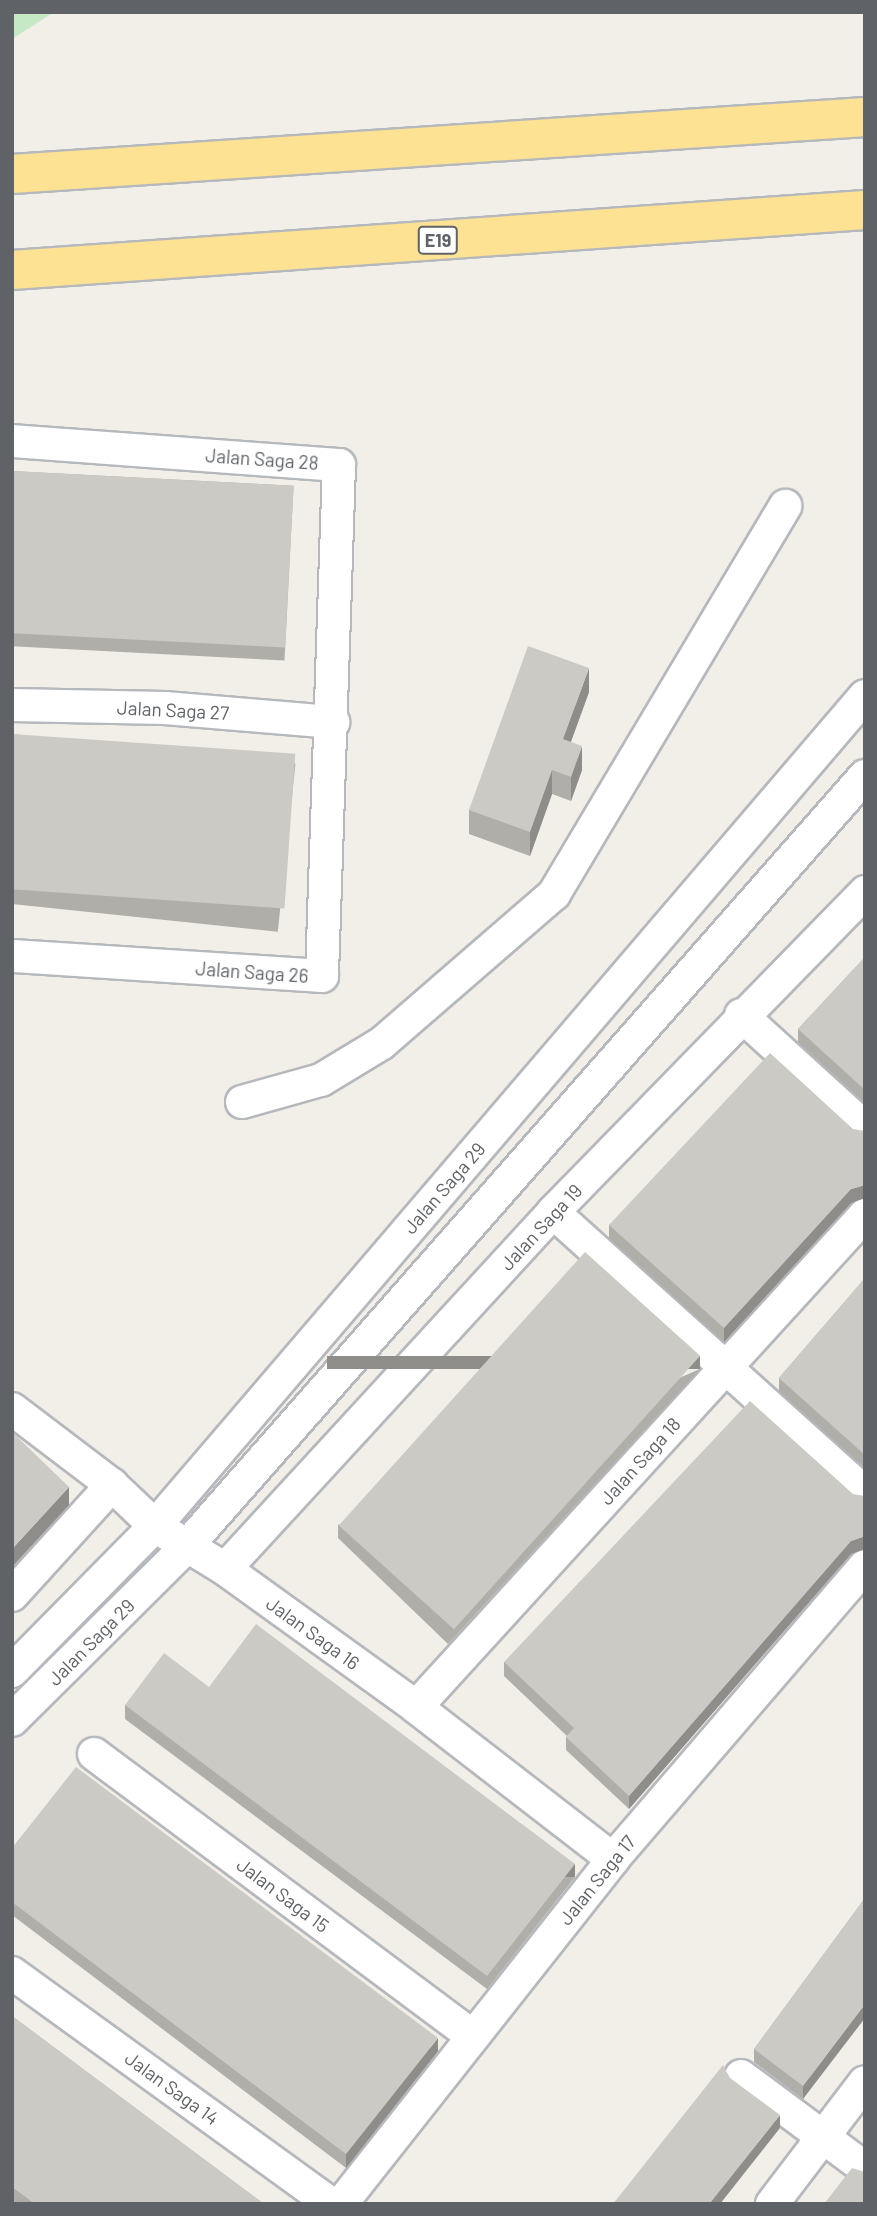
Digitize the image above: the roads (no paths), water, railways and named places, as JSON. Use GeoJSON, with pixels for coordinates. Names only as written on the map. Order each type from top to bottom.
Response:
{"type":"FeatureCollection","features":[{"type":"Feature","properties":{"kind":"highway"},"geometry":{"type":"LineString","coordinates":[[12,174],[865,117]]}},
{"type":"Feature","properties":{"kind":"highway","name":"E19"},"geometry":{"type":"LineString","coordinates":[[12,270],[865,209]]}},
{"type":"Feature","properties":{"kind":"street","name":"Jalan Saga 28"},"geometry":{"type":"LineString","coordinates":[[12,440],[339,464],[333,722]]}},
{"type":"Feature","properties":{"kind":"street"},"geometry":{"type":"LineString","coordinates":[[242,1102],[321,1080],[382,1043],[554,894],[785,506]]}},
{"type":"Feature","properties":{"kind":"street","name":"Jalan Saga 29"},"geometry":{"type":"LineString","coordinates":[[12,1671],[155,1526],[865,696]]}},
{"type":"Feature","properties":{"kind":"street","name":"Jalan Saga 27"},"geometry":{"type":"LineString","coordinates":[[12,705],[166,708],[333,722]]}},
{"type":"Feature","properties":{"kind":"street","name":"Jalan Saga 26"},"geometry":{"type":"LineString","coordinates":[[12,956],[322,976],[333,722]]}},
{"type":"Feature","properties":{"kind":"street","name":"Jalan Saga 29"},"geometry":{"type":"LineString","coordinates":[[12,1720],[187,1546],[865,776]]}},
{"type":"Feature","properties":{"kind":"street","name":"Jalan Saga 19"},"geometry":{"type":"LineString","coordinates":[[225,1569],[553,1212],[741,1015],[865,892]]}},
{"type":"Feature","properties":{"kind":"street"},"geometry":{"type":"LineString","coordinates":[[741,1015],[865,1128]]}},
{"type":"Feature","properties":{"kind":"street"},"geometry":{"type":"LineString","coordinates":[[553,1212],[865,1493]]}},
{"type":"Feature","properties":{"kind":"street","name":"Jalan Saga 18"},"geometry":{"type":"LineString","coordinates":[[415,1707],[865,1215]]}},
{"type":"Feature","properties":{"kind":"street","name":"Jalan Saga 16"},"geometry":{"type":"LineString","coordinates":[[15,1416],[112,1485],[155,1526],[225,1569],[415,1707],[613,1859]]}},
{"type":"Feature","properties":{"kind":"street"},"geometry":{"type":"LineString","coordinates":[[12,1595],[112,1485]]}},
{"type":"Feature","properties":{"kind":"street","name":"Jalan Saga 17"},"geometry":{"type":"LineString","coordinates":[[341,2204],[613,1859],[865,1566]]}},
{"type":"Feature","properties":{"kind":"street","name":"Jalan Saga 15"},"geometry":{"type":"LineString","coordinates":[[94,1754],[473,2036]]}},
{"type":"Feature","properties":{"kind":"street","name":"Jalan Saga 14"},"geometry":{"type":"LineString","coordinates":[[12,1973],[331,2204]]}},
{"type":"Feature","properties":{"kind":"street"},"geometry":{"type":"LineString","coordinates":[[741,2077],[825,2135],[865,2168]]}},
{"type":"Feature","properties":{"kind":"street"},"geometry":{"type":"LineString","coordinates":[[772,2204],[865,2082]]}}]}
